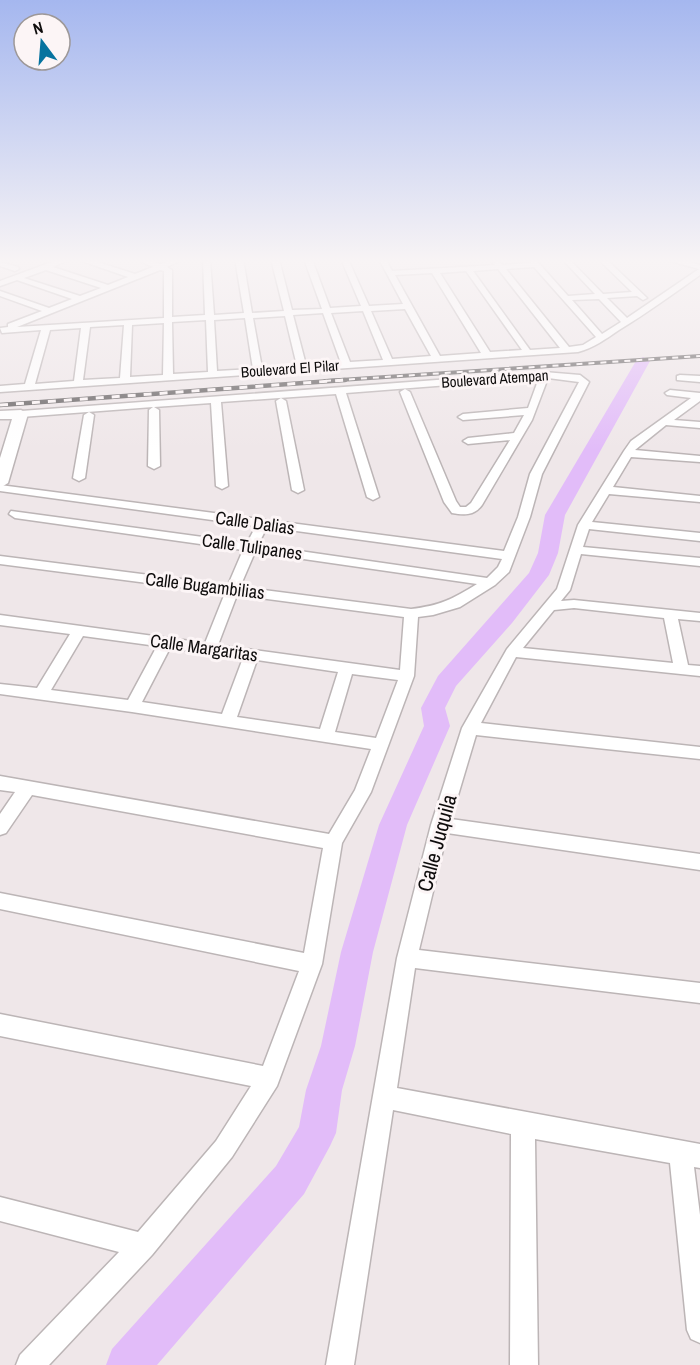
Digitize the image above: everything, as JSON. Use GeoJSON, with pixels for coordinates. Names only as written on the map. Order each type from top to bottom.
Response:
{"type":"FeatureCollection","features":[{"type":"Feature","properties":{"kind":"street"},"geometry":{"type":"LineString","coordinates":[[1,330],[19,323]]}},
{"type":"Feature","properties":{"kind":"street"},"geometry":{"type":"LineString","coordinates":[[1,330],[146,323]]}},
{"type":"Feature","properties":{"kind":"street"},"geometry":{"type":"LineString","coordinates":[[168,377],[169,323]]}},
{"type":"Feature","properties":{"kind":"street"},"geometry":{"type":"LineString","coordinates":[[209,323],[213,374]]}},
{"type":"Feature","properties":{"kind":"street"},"geometry":{"type":"LineString","coordinates":[[249,323],[258,371]]}},
{"type":"Feature","properties":{"kind":"street"},"geometry":{"type":"LineString","coordinates":[[290,323],[302,368]]}},
{"type":"Feature","properties":{"kind":"street"},"geometry":{"type":"LineString","coordinates":[[331,323],[346,365]]}},
{"type":"Feature","properties":{"kind":"street"},"geometry":{"type":"LineString","coordinates":[[371,323],[389,362]]}},
{"type":"Feature","properties":{"kind":"street"},"geometry":{"type":"LineString","coordinates":[[417,323],[437,359]]}},
{"type":"Feature","properties":{"kind":"street"},"geometry":{"type":"LineString","coordinates":[[467,323],[487,356]]}},
{"type":"Feature","properties":{"kind":"street"},"geometry":{"type":"LineString","coordinates":[[506,323],[528,353]]}},
{"type":"Feature","properties":{"kind":"street"},"geometry":{"type":"LineString","coordinates":[[545,323],[567,350]]}},
{"type":"Feature","properties":{"kind":"street"},"geometry":{"type":"LineString","coordinates":[[588,323],[601,338]]}},
{"type":"Feature","properties":{"kind":"street","name":"Boulevard El Pilar"},"geometry":{"type":"LineString","coordinates":[[0,389],[567,350],[586,347],[625,323]]}},
{"type":"Feature","properties":{"kind":"street"},"geometry":{"type":"LineString","coordinates":[[125,380],[128,324]]}},
{"type":"Feature","properties":{"kind":"street"},"geometry":{"type":"LineString","coordinates":[[78,383],[86,326]]}},
{"type":"Feature","properties":{"kind":"street"},"geometry":{"type":"LineString","coordinates":[[29,387],[46,328]]}},
{"type":"Feature","properties":{"kind":"street","name":"Boulevard Atempan"},"geometry":{"type":"LineString","coordinates":[[9,418],[154,410],[216,402],[281,401],[341,393],[405,392],[566,377]]}},
{"type":"Feature","properties":{"kind":"street","name":"Calle Bugambilias"},"geometry":{"type":"LineString","coordinates":[[0,560],[411,613],[433,611],[455,604],[489,582],[504,569],[536,474],[584,385],[584,380],[580,378],[566,377]]}},
{"type":"Feature","properties":{"kind":"street"},"geometry":{"type":"LineString","coordinates":[[680,378],[700,379]]}},
{"type":"Feature","properties":{"kind":"street"},"geometry":{"type":"LineString","coordinates":[[405,392],[450,502],[456,510],[474,508],[531,411],[544,379]]}},
{"type":"Feature","properties":{"kind":"street","name":"Boulevard Atempan"},"geometry":{"type":"LineString","coordinates":[[9,418],[544,379]]}},
{"type":"Feature","properties":{"kind":"street"},"geometry":{"type":"LineString","coordinates":[[341,393],[373,497]]}},
{"type":"Feature","properties":{"kind":"street"},"geometry":{"type":"LineString","coordinates":[[670,393],[700,396]]}},
{"type":"Feature","properties":{"kind":"street","name":"Calle Juquila"},"geometry":{"type":"LineString","coordinates":[[340,1365],[407,958],[440,825],[470,728],[512,652],[550,606],[569,597],[576,550],[584,525],[628,453],[635,443],[700,396]]}},
{"type":"Feature","properties":{"kind":"street"},"geometry":{"type":"LineString","coordinates":[[281,401],[298,490]]}},
{"type":"Feature","properties":{"kind":"street"},"geometry":{"type":"LineString","coordinates":[[216,402],[222,486]]}},
{"type":"Feature","properties":{"kind":"street"},"geometry":{"type":"LineString","coordinates":[[154,410],[154,466]]}},
{"type":"Feature","properties":{"kind":"street"},"geometry":{"type":"LineString","coordinates":[[463,417],[531,411]]}},
{"type":"Feature","properties":{"kind":"street"},"geometry":{"type":"LineString","coordinates":[[79,478],[89,415]]}},
{"type":"Feature","properties":{"kind":"street"},"geometry":{"type":"LineString","coordinates":[[0,437],[9,418]]}},
{"type":"Feature","properties":{"kind":"street"},"geometry":{"type":"LineString","coordinates":[[0,483],[9,418]]}},
{"type":"Feature","properties":{"kind":"street"},"geometry":{"type":"LineString","coordinates":[[666,422],[700,425]]}},
{"type":"Feature","properties":{"kind":"street"},"geometry":{"type":"LineString","coordinates":[[468,441],[516,436]]}},
{"type":"Feature","properties":{"kind":"street"},"geometry":{"type":"LineString","coordinates":[[628,453],[700,459]]}},
{"type":"Feature","properties":{"kind":"street","name":"Calle Dalias"},"geometry":{"type":"LineString","coordinates":[[0,488],[510,556]]}},
{"type":"Feature","properties":{"kind":"street"},"geometry":{"type":"LineString","coordinates":[[604,490],[700,499]]}},
{"type":"Feature","properties":{"kind":"street","name":"Calle Tulipanes"},"geometry":{"type":"LineString","coordinates":[[15,514],[489,582]]}},
{"type":"Feature","properties":{"kind":"street"},"geometry":{"type":"LineString","coordinates":[[210,648],[233,589],[263,524]]}},
{"type":"Feature","properties":{"kind":"street"},"geometry":{"type":"LineString","coordinates":[[584,525],[700,537]]}},
{"type":"Feature","properties":{"kind":"street"},"geometry":{"type":"LineString","coordinates":[[576,550],[700,562]]}},
{"type":"Feature","properties":{"kind":"street"},"geometry":{"type":"LineString","coordinates":[[569,597],[700,617]]}},
{"type":"Feature","properties":{"kind":"street"},"geometry":{"type":"LineString","coordinates":[[30,1365],[143,1246],[224,1149],[269,1078],[312,964],[333,842],[363,792],[407,676],[411,613]]}},
{"type":"Feature","properties":{"kind":"street"},"geometry":{"type":"LineString","coordinates":[[670,614],[682,669]]}},
{"type":"Feature","properties":{"kind":"street","name":"Calle Margaritas"},"geometry":{"type":"LineString","coordinates":[[0,620],[407,676]]}},
{"type":"Feature","properties":{"kind":"street"},"geometry":{"type":"LineString","coordinates":[[41,694],[80,631]]}},
{"type":"Feature","properties":{"kind":"street"},"geometry":{"type":"LineString","coordinates":[[132,706],[166,642]]}},
{"type":"Feature","properties":{"kind":"street"},"geometry":{"type":"LineString","coordinates":[[512,652],[700,671]]}},
{"type":"Feature","properties":{"kind":"street"},"geometry":{"type":"LineString","coordinates":[[228,720],[252,655]]}},
{"type":"Feature","properties":{"kind":"street"},"geometry":{"type":"LineString","coordinates":[[327,736],[346,668]]}},
{"type":"Feature","properties":{"kind":"street"},"geometry":{"type":"LineString","coordinates":[[0,689],[228,720],[382,745]]}},
{"type":"Feature","properties":{"kind":"street"},"geometry":{"type":"LineString","coordinates":[[470,728],[700,753]]}},
{"type":"Feature","properties":{"kind":"street"},"geometry":{"type":"LineString","coordinates":[[0,783],[333,842]]}},
{"type":"Feature","properties":{"kind":"street"},"geometry":{"type":"LineString","coordinates":[[0,828],[28,787]]}},
{"type":"Feature","properties":{"kind":"street"},"geometry":{"type":"LineString","coordinates":[[440,825],[700,862]]}},
{"type":"Feature","properties":{"kind":"street"},"geometry":{"type":"LineString","coordinates":[[0,901],[312,964]]}},
{"type":"Feature","properties":{"kind":"street"},"geometry":{"type":"LineString","coordinates":[[407,958],[700,993]]}},
{"type":"Feature","properties":{"kind":"street"},"geometry":{"type":"LineString","coordinates":[[0,1025],[269,1078]]}},
{"type":"Feature","properties":{"kind":"street"},"geometry":{"type":"LineString","coordinates":[[383,1097],[523,1125],[690,1154],[700,1330]]}},
{"type":"Feature","properties":{"kind":"street"},"geometry":{"type":"LineString","coordinates":[[523,1125],[524,1365]]}},
{"type":"Feature","properties":{"kind":"street"},"geometry":{"type":"LineString","coordinates":[[0,1209],[143,1246]]}},
{"type":"Feature","properties":{"kind":"waterway"},"geometry":{"type":"LineString","coordinates":[[128,1365],[290,1180],[317,1133],[324,1090],[338,1046],[357,952],[393,825],[437,726],[433,708],[446,682],[539,575],[548,553],[555,515],[643,361]]}},
{"type":"Feature","properties":{"kind":"railway"},"geometry":{"type":"LineString","coordinates":[[325,381],[700,356]]}},
{"type":"Feature","properties":{"kind":"railway"},"geometry":{"type":"LineString","coordinates":[[0,405],[345,380]]}}]}
